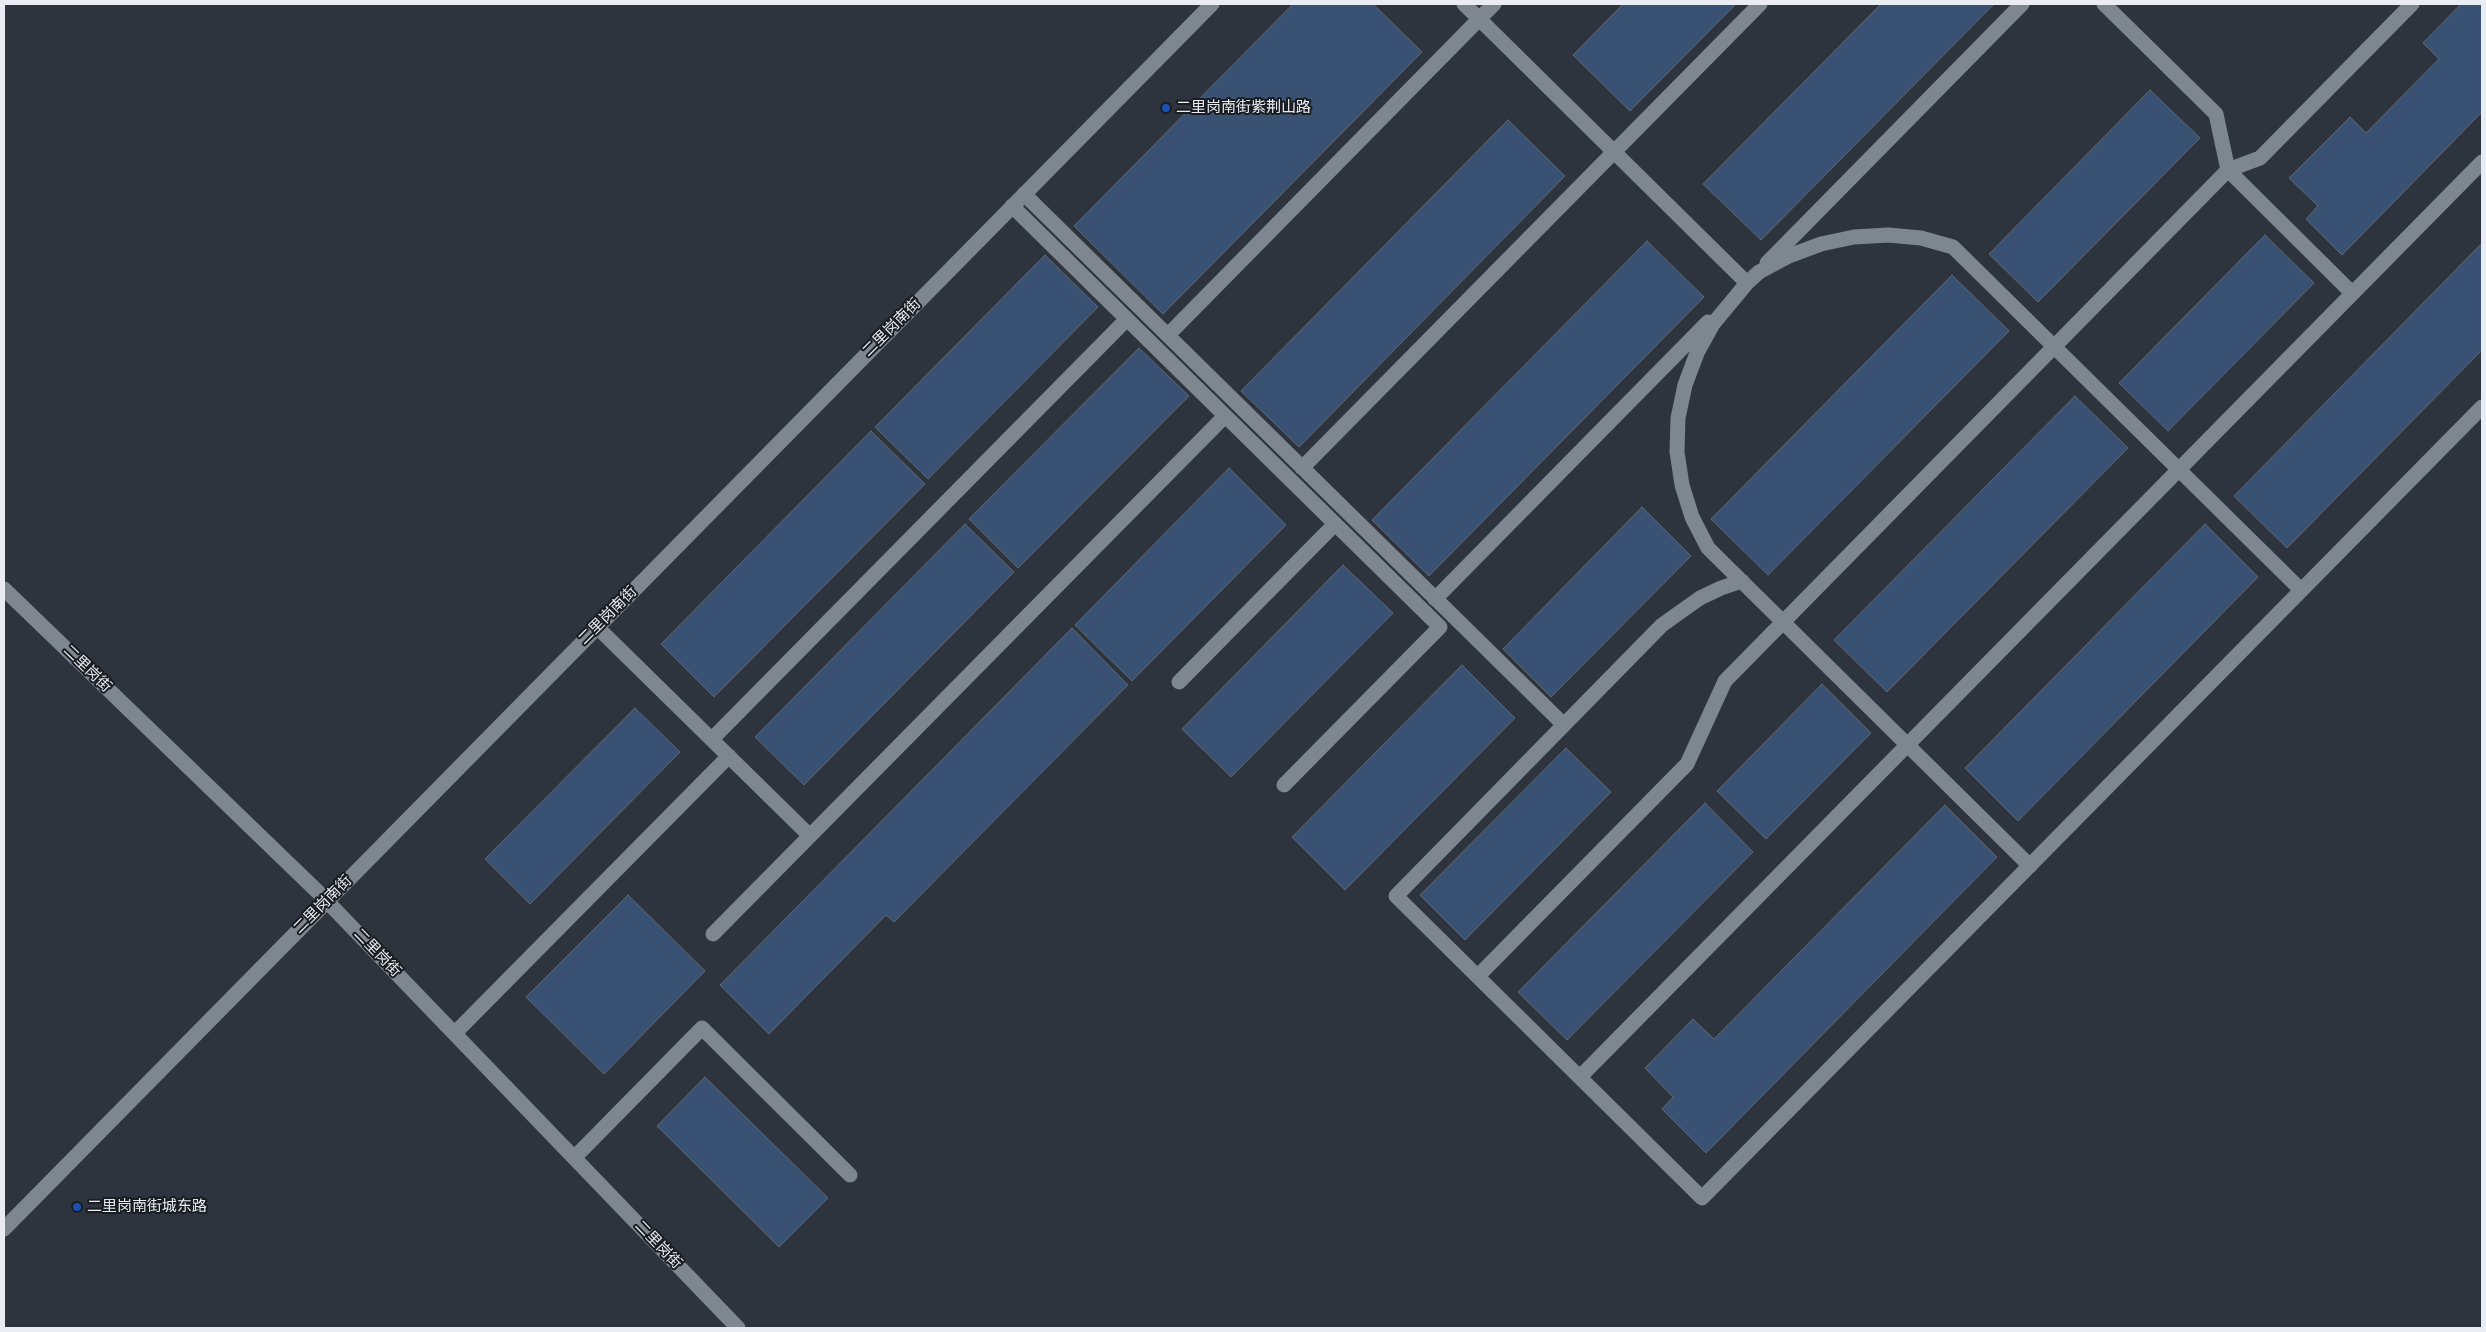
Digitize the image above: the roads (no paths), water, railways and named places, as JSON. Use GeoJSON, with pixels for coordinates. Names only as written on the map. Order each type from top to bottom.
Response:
{"type":"FeatureCollection","features":[{"type":"Feature","properties":{"kind":"street","name":"二里岗南街"},"geometry":{"type":"LineString","coordinates":[[4,1229],[1212,4]]}},
{"type":"Feature","properties":{"kind":"street"},"geometry":{"type":"LineString","coordinates":[[1464,4],[1747,282]]}},
{"type":"Feature","properties":{"kind":"street"},"geometry":{"type":"LineString","coordinates":[[1168,335],[1494,4]]}},
{"type":"Feature","properties":{"kind":"street"},"geometry":{"type":"LineString","coordinates":[[1302,468],[1760,4]]}},
{"type":"Feature","properties":{"kind":"street"},"geometry":{"type":"LineString","coordinates":[[1435,599],[2022,4]]}},
{"type":"Feature","properties":{"kind":"street"},"geometry":{"type":"LineString","coordinates":[[2104,4],[2216,114],[2228,170],[2352,293]]}},
{"type":"Feature","properties":{"kind":"street"},"geometry":{"type":"LineString","coordinates":[[1478,976],[1687,764],[1724,680],[2228,170],[2260,158],[2412,4]]}},
{"type":"Feature","properties":{"kind":"street"},"geometry":{"type":"LineString","coordinates":[[1580,1077],[2482,162]]}},
{"type":"Feature","properties":{"kind":"street"},"geometry":{"type":"LineString","coordinates":[[1024,194],[1564,725]]}},
{"type":"Feature","properties":{"kind":"street"},"geometry":{"type":"LineString","coordinates":[[1012,206],[1440,627],[1284,785]]}},
{"type":"Feature","properties":{"kind":"street"},"geometry":{"type":"LineString","coordinates":[[2030,866],[1708,548],[1692,517],[1682,486],[1677,452],[1680,410],[1685,385],[1697,353],[1713,324],[1747,282],[1759,272],[1789,256],[1821,244],[1854,237],[1888,235],[1921,238],[1953,247],[2301,590]]}},
{"type":"Feature","properties":{"kind":"street"},"geometry":{"type":"LineString","coordinates":[[712,739],[1127,319]]}},
{"type":"Feature","properties":{"kind":"street"},"geometry":{"type":"LineString","coordinates":[[1742,581],[1720,588],[1700,598],[1675,615],[1396,896],[1702,1198],[2482,407]]}},
{"type":"Feature","properties":{"kind":"street"},"geometry":{"type":"LineString","coordinates":[[714,934],[1225,416]]}},
{"type":"Feature","properties":{"kind":"street"},"geometry":{"type":"LineString","coordinates":[[1180,682],[1335,524]]}},
{"type":"Feature","properties":{"kind":"street","name":"二里岗街"},"geometry":{"type":"LineString","coordinates":[[4,589],[327,901],[738,1328]]}},
{"type":"Feature","properties":{"kind":"street"},"geometry":{"type":"LineString","coordinates":[[597,627],[810,836]]}},
{"type":"Feature","properties":{"kind":"street"},"geometry":{"type":"LineString","coordinates":[[454,1034],[728,756]]}},
{"type":"Feature","properties":{"kind":"street"},"geometry":{"type":"LineString","coordinates":[[574,1158],[702,1028],[850,1175]]}},
{"type":"Feature","properties":{"kind":"place","name":"二里岗南街紫荆山路"},"geometry":{"type":"Point","coordinates":[1166,108]}},
{"type":"Feature","properties":{"kind":"place","name":"二里岗南街城东路"},"geometry":{"type":"Point","coordinates":[77,1207]}}]}
